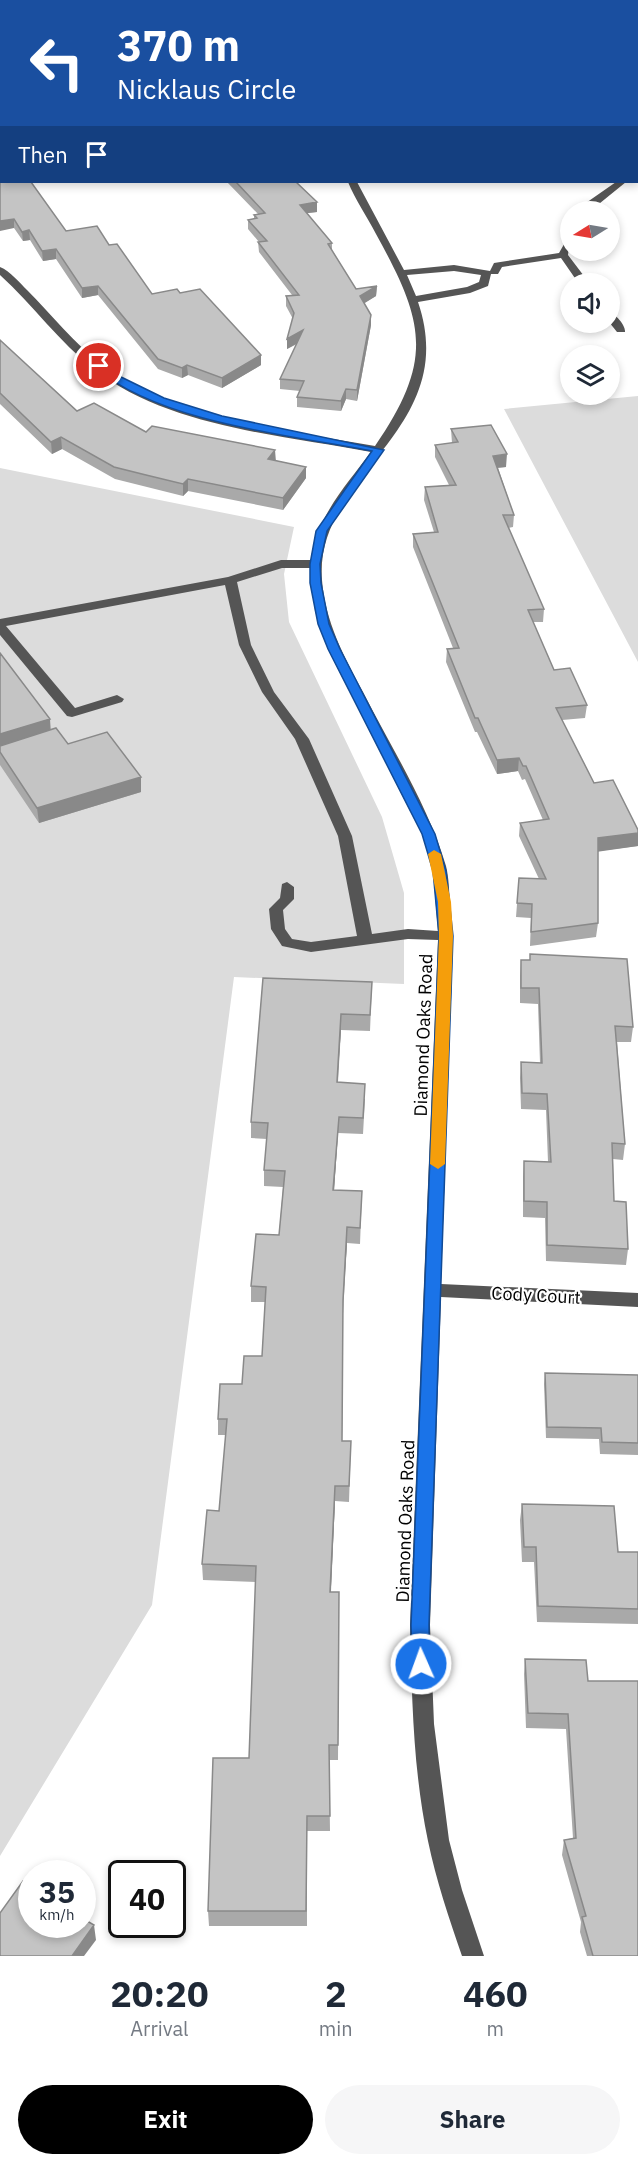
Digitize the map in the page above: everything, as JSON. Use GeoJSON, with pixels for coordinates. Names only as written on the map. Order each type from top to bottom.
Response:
{"type":"FeatureCollection","features":[{"type":"Feature","properties":{"kind":"street","name":"Diamond Oaks Road"},"geometry":{"type":"LineString","coordinates":[[353,183],[413,300],[420,328],[422,357],[416,386],[402,413],[322,531],[315,564],[318,602],[334,649],[429,834],[440,871],[446,936],[420,1625],[423,1723],[435,1825],[459,1915],[473,1956]]}},
{"type":"Feature","properties":{"kind":"street"},"geometry":{"type":"LineString","coordinates":[[594,201],[620,183]]}},
{"type":"Feature","properties":{"kind":"street"},"geometry":{"type":"LineString","coordinates":[[399,273],[454,268],[508,274],[535,267],[537,261],[560,256]]}},
{"type":"Feature","properties":{"kind":"street"},"geometry":{"type":"LineString","coordinates":[[568,261],[577,273]]}},
{"type":"Feature","properties":{"kind":"street"},"geometry":{"type":"LineString","coordinates":[[0,270],[42,309],[74,345],[111,376],[161,400],[220,419],[379,450]]}},
{"type":"Feature","properties":{"kind":"street"},"geometry":{"type":"LineString","coordinates":[[413,300],[470,290],[484,284],[490,273]]}},
{"type":"Feature","properties":{"kind":"street"},"geometry":{"type":"LineString","coordinates":[[117,699],[72,712],[0,625],[230,579],[281,564],[315,564]]}},
{"type":"Feature","properties":{"kind":"street"},"geometry":{"type":"LineString","coordinates":[[230,579],[245,645],[268,692],[302,739],[345,836],[365,938]]}},
{"type":"Feature","properties":{"kind":"street"},"geometry":{"type":"LineString","coordinates":[[287,887],[287,899],[276,909],[278,929],[288,943],[311,947],[408,934],[446,936]]}},
{"type":"Feature","properties":{"kind":"street","name":"Cody Court"},"geometry":{"type":"LineString","coordinates":[[433,1290],[638,1300]]}},
{"type":"Feature","properties":{"kind":"shaded area"},"geometry":{"type":"Polygon","coordinates":[[[638,396],[638,662],[504,409],[560,404],[620,405],[620,398],[638,396]]]}},
{"type":"Feature","properties":{"kind":"shaded area"},"geometry":{"type":"Polygon","coordinates":[[[0,468],[294,527],[284,574],[289,622],[382,817],[404,893],[404,984],[234,977],[152,1605],[0,1856],[0,468]]]}},
{"type":"Feature","properties":{"kind":"building"},"geometry":{"type":"Polygon","coordinates":[[[0,183],[32,183],[66,231],[97,226],[109,245],[117,244],[152,294],[177,289],[180,293],[200,289],[261,355],[222,378],[187,365],[182,368],[158,359],[98,286],[82,288],[56,249],[42,251],[29,230],[22,232],[14,219],[0,221],[0,183]]]}},
{"type":"Feature","properties":{"kind":"building"},"geometry":{"type":"Polygon","coordinates":[[[237,183],[297,183],[317,202],[300,205],[332,243],[328,244],[356,289],[377,286],[360,296],[371,315],[357,390],[346,389],[341,401],[297,397],[304,381],[280,379],[303,330],[287,339],[294,313],[286,296],[299,295],[258,242],[267,241],[248,220],[257,218],[254,215],[265,213],[237,183]]]}},
{"type":"Feature","properties":{"kind":"building"},"geometry":{"type":"Polygon","coordinates":[[[0,340],[77,411],[94,403],[146,432],[152,426],[275,450],[268,459],[306,467],[283,498],[188,479],[183,484],[114,467],[61,437],[51,442],[0,393],[0,340]]]}},
{"type":"Feature","properties":{"kind":"building"},"geometry":{"type":"Polygon","coordinates":[[[491,425],[507,454],[493,456],[514,515],[503,515],[544,609],[528,610],[554,670],[570,668],[587,705],[556,708],[594,783],[613,780],[638,830],[638,833],[598,838],[598,923],[531,932],[532,904],[517,903],[519,878],[546,879],[520,823],[549,819],[526,766],[523,766],[519,758],[497,760],[478,718],[475,718],[447,649],[459,648],[413,534],[438,532],[425,487],[456,485],[435,445],[458,442],[451,429],[491,425]]]}},
{"type":"Feature","properties":{"kind":"building"},"geometry":{"type":"Polygon","coordinates":[[[0,653],[50,719],[0,734],[0,653]]]}},
{"type":"Feature","properties":{"kind":"building"},"geometry":{"type":"Polygon","coordinates":[[[56,728],[68,744],[107,732],[141,777],[37,808],[0,752],[0,746],[56,728]]]}},
{"type":"Feature","properties":{"kind":"building"},"geometry":{"type":"Polygon","coordinates":[[[530,954],[627,959],[633,1027],[615,1026],[625,1144],[612,1143],[614,1201],[626,1202],[628,1249],[547,1245],[547,1202],[524,1201],[524,1161],[551,1162],[547,1094],[522,1093],[521,1062],[542,1063],[539,988],[521,988],[521,960],[530,960],[530,954]]]}},
{"type":"Feature","properties":{"kind":"building"},"geometry":{"type":"Polygon","coordinates":[[[263,978],[372,982],[370,1015],[341,1014],[337,1082],[365,1084],[363,1118],[339,1117],[333,1190],[362,1191],[360,1228],[347,1227],[343,1300],[342,1441],[351,1441],[349,1486],[335,1486],[330,1592],[339,1592],[338,1745],[329,1745],[330,1816],[307,1816],[306,1911],[208,1911],[213,1758],[249,1758],[256,1566],[202,1564],[207,1510],[219,1511],[227,1419],[218,1419],[220,1384],[242,1384],[244,1356],[262,1356],[266,1287],[251,1286],[256,1234],[279,1235],[285,1171],[264,1170],[268,1123],[251,1122],[263,978]]]}},
{"type":"Feature","properties":{"kind":"building"},"geometry":{"type":"Polygon","coordinates":[[[545,1373],[638,1375],[638,1443],[602,1442],[601,1428],[547,1427],[545,1373]]]}},
{"type":"Feature","properties":{"kind":"building"},"geometry":{"type":"Polygon","coordinates":[[[522,1504],[614,1506],[618,1552],[638,1552],[638,1609],[538,1606],[536,1547],[524,1547],[522,1504]]]}},
{"type":"Feature","properties":{"kind":"building"},"geometry":{"type":"Polygon","coordinates":[[[525,1659],[586,1660],[588,1681],[638,1681],[638,1956],[593,1956],[582,1917],[586,1916],[564,1840],[576,1838],[568,1714],[528,1713],[525,1659]]]}},
{"type":"Feature","properties":{"kind":"building"},"geometry":{"type":"Polygon","coordinates":[[[18,1888],[18,1938],[85,1938],[72,1956],[0,1956],[0,1913],[18,1888]]]}},
{"type":"Feature","properties":{"kind":"slow traffic"},"geometry":{"type":"LineString","coordinates":[[434,854],[440,871],[446,936],[438,1164]]}},
{"type":"Feature","properties":{"kind":"route"},"geometry":{"type":"LineString","coordinates":[[99,366],[111,376],[161,400],[220,419],[379,450],[332,513],[322,531],[315,564],[315,583],[324,624],[334,649],[429,834],[440,871],[444,902],[446,936],[420,1625],[421,1664]]}}]}
